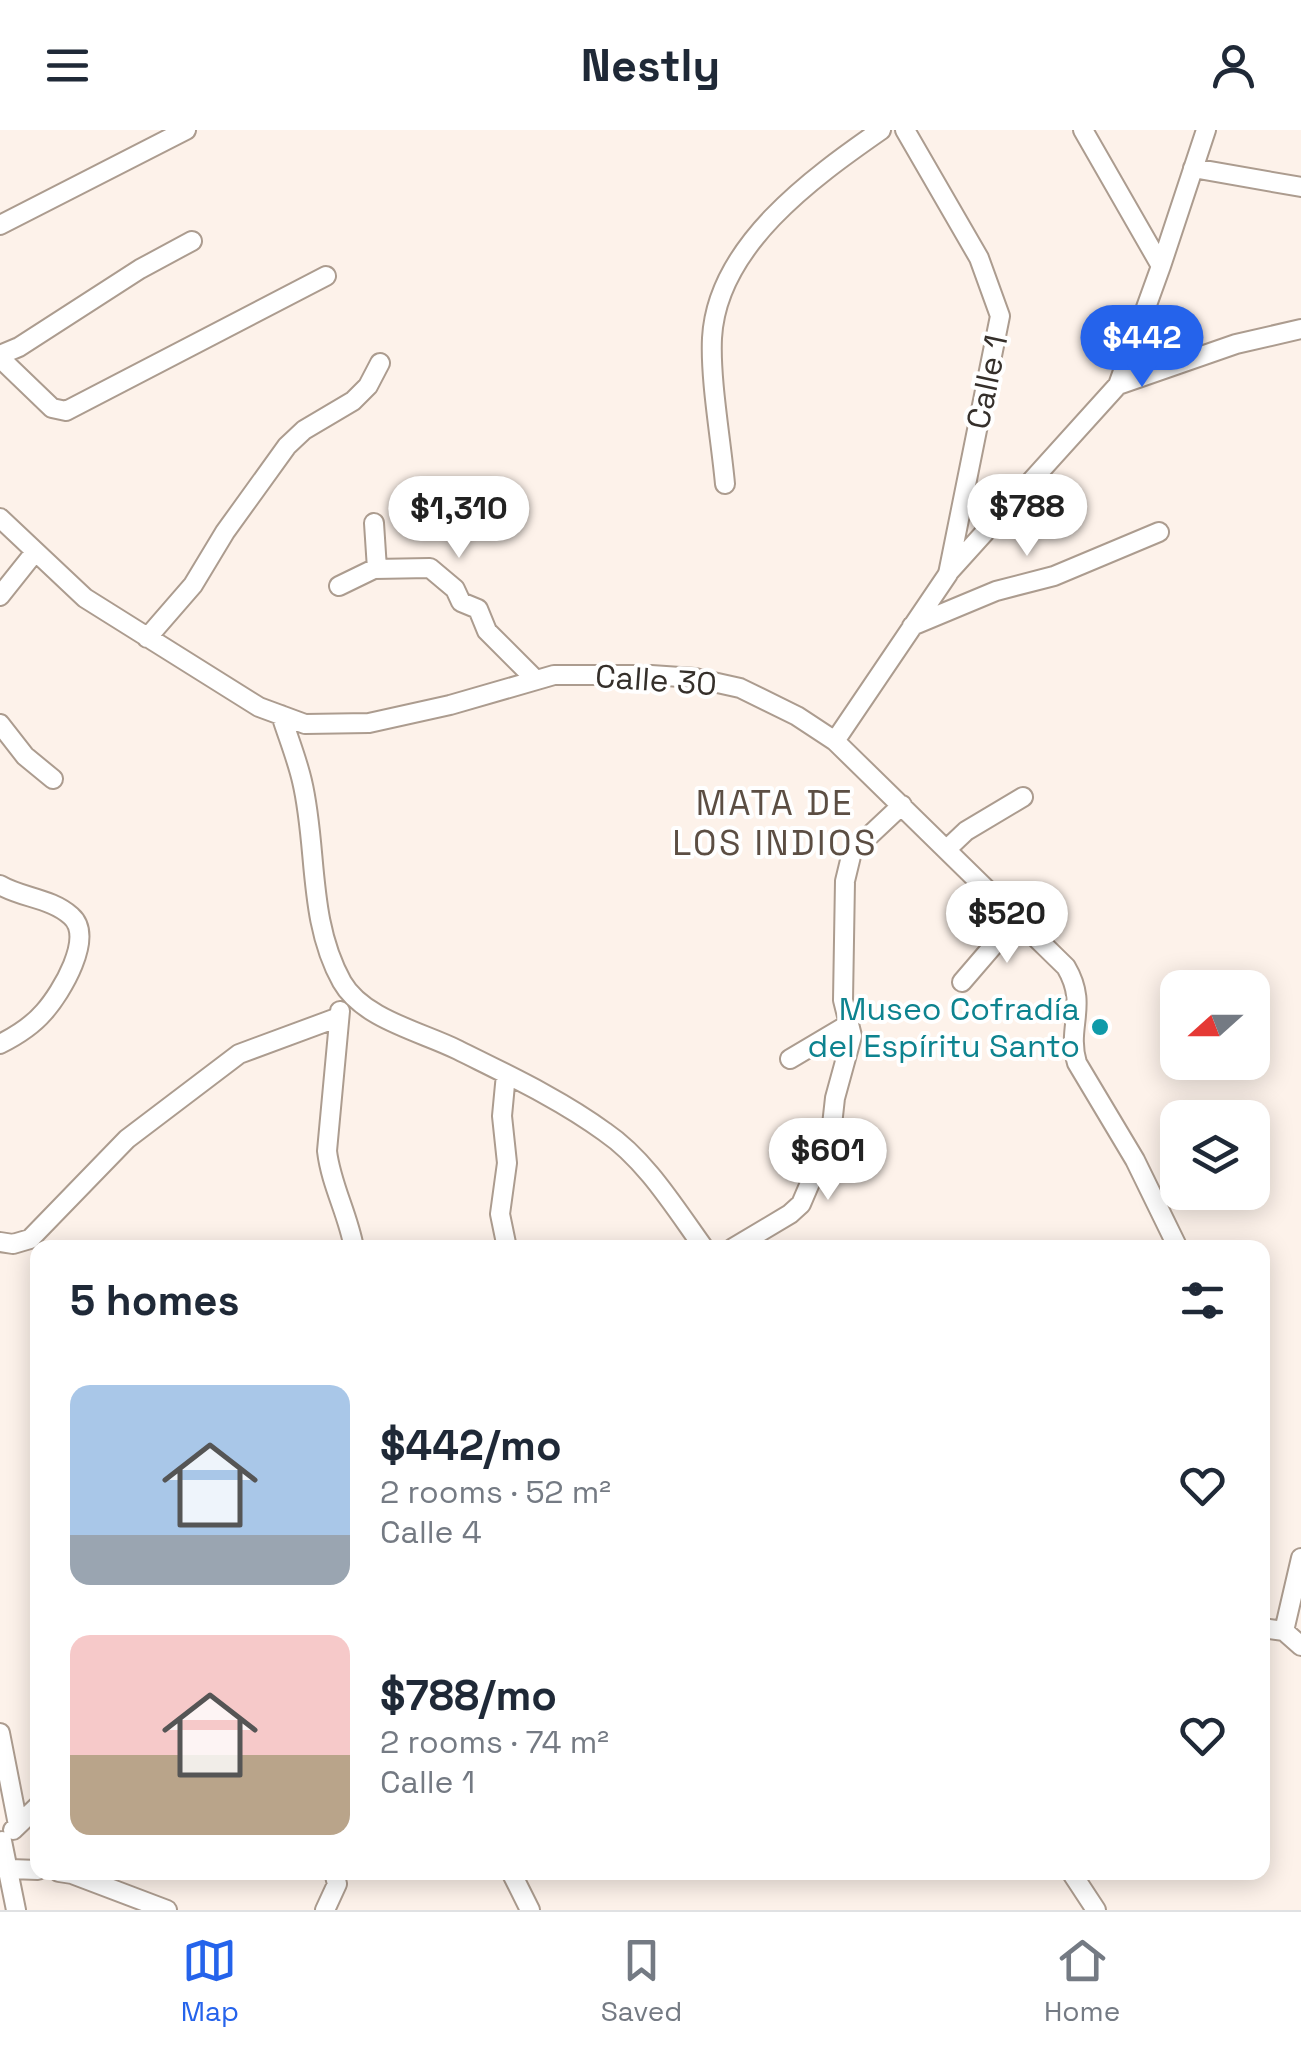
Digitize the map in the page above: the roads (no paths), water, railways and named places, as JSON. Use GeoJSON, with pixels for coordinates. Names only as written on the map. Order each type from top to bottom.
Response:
{"type":"FeatureCollection","features":[{"type":"Feature","properties":{"kind":"street"},"geometry":{"type":"LineString","coordinates":[[0,225],[186,130]]}},
{"type":"Feature","properties":{"kind":"street"},"geometry":{"type":"LineString","coordinates":[[725,484],[712,342],[718,300],[728,273],[806,184],[881,130]]}},
{"type":"Feature","properties":{"kind":"street","name":"Calle 1"},"geometry":{"type":"LineString","coordinates":[[835,741],[948,574],[1000,316],[979,258],[905,130]]}},
{"type":"Feature","properties":{"kind":"street"},"geometry":{"type":"LineString","coordinates":[[1083,130],[1162,266]]}},
{"type":"Feature","properties":{"kind":"street"},"geometry":{"type":"LineString","coordinates":[[948,574],[1118,385],[1206,130]]}},
{"type":"Feature","properties":{"kind":"street"},"geometry":{"type":"LineString","coordinates":[[1194,168],[1301,187]]}},
{"type":"Feature","properties":{"kind":"street"},"geometry":{"type":"LineString","coordinates":[[192,241],[140,268],[0,356],[52,408],[66,411],[326,276]]}},
{"type":"Feature","properties":{"kind":"street"},"geometry":{"type":"LineString","coordinates":[[1118,385],[1236,344],[1301,329]]}},
{"type":"Feature","properties":{"kind":"street"},"geometry":{"type":"LineString","coordinates":[[147,638],[193,585],[225,532],[288,446],[332,410],[353,400],[368,386],[380,363]]}},
{"type":"Feature","properties":{"kind":"street"},"geometry":{"type":"LineString","coordinates":[[374,523],[377,569]]}},
{"type":"Feature","properties":{"kind":"street","name":"Calle 30"},"geometry":{"type":"LineString","coordinates":[[4,526],[85,598],[259,707],[306,724],[369,723],[554,675],[694,678],[740,688],[797,716],[835,741],[1066,967],[1074,981],[1078,1014],[1072,1046],[1077,1063],[1135,1160],[1174,1240]]}},
{"type":"Feature","properties":{"kind":"street"},"geometry":{"type":"LineString","coordinates":[[912,626],[996,591],[1054,576],[1159,532]]}},
{"type":"Feature","properties":{"kind":"street"},"geometry":{"type":"LineString","coordinates":[[0,596],[35,552]]}},
{"type":"Feature","properties":{"kind":"street"},"geometry":{"type":"LineString","coordinates":[[339,586],[377,569],[430,568],[455,588],[462,602],[478,609],[487,632],[534,679]]}},
{"type":"Feature","properties":{"kind":"street"},"geometry":{"type":"LineString","coordinates":[[281,715],[302,781],[318,916],[326,950],[344,986],[368,1008],[506,1074],[610,1134],[670,1200],[698,1240]]}},
{"type":"Feature","properties":{"kind":"street"},"geometry":{"type":"LineString","coordinates":[[0,724],[25,756],[53,779]]}},
{"type":"Feature","properties":{"kind":"street"},"geometry":{"type":"LineString","coordinates":[[946,849],[966,831],[1023,797]]}},
{"type":"Feature","properties":{"kind":"street"},"geometry":{"type":"LineString","coordinates":[[746,1240],[801,1204],[831,1134],[834,1098],[852,1036],[843,1000],[845,880],[852,852],[902,805]]}},
{"type":"Feature","properties":{"kind":"street"},"geometry":{"type":"LineString","coordinates":[[0,885],[72,916],[82,939],[69,973],[44,1012],[0,1044]]}},
{"type":"Feature","properties":{"kind":"street"},"geometry":{"type":"LineString","coordinates":[[962,982],[1016,918]]}},
{"type":"Feature","properties":{"kind":"street"},"geometry":{"type":"LineString","coordinates":[[344,986],[327,1152],[329,1172],[352,1240]]}},
{"type":"Feature","properties":{"kind":"street"},"geometry":{"type":"LineString","coordinates":[[0,1242],[13,1244],[30,1238],[128,1139],[239,1054],[340,1017]]}},
{"type":"Feature","properties":{"kind":"street"},"geometry":{"type":"LineString","coordinates":[[790,1060],[849,1024]]}},
{"type":"Feature","properties":{"kind":"street"},"geometry":{"type":"LineString","coordinates":[[505,1240],[500,1214],[507,1164],[502,1116],[506,1074]]}},
{"type":"Feature","properties":{"kind":"street"},"geometry":{"type":"LineString","coordinates":[[1284,1631],[1301,1558]]}},
{"type":"Feature","properties":{"kind":"street"},"geometry":{"type":"LineString","coordinates":[[1270,1629],[1284,1631],[1301,1646]]}},
{"type":"Feature","properties":{"kind":"street"},"geometry":{"type":"LineString","coordinates":[[0,1733],[18,1825]]}},
{"type":"Feature","properties":{"kind":"street"},"geometry":{"type":"LineString","coordinates":[[16,1910],[1,1842],[30,1814]]}},
{"type":"Feature","properties":{"kind":"street"},"geometry":{"type":"LineString","coordinates":[[10,1869],[30,1870]]}},
{"type":"Feature","properties":{"kind":"street"},"geometry":{"type":"LineString","coordinates":[[88,1880],[166,1910]]}},
{"type":"Feature","properties":{"kind":"street"},"geometry":{"type":"LineString","coordinates":[[325,1910],[336,1880]]}},
{"type":"Feature","properties":{"kind":"street"},"geometry":{"type":"LineString","coordinates":[[515,1880],[530,1910]]}},
{"type":"Feature","properties":{"kind":"street"},"geometry":{"type":"LineString","coordinates":[[1076,1880],[1096,1910]]}},
{"type":"Feature","properties":{"kind":"place","name":"Museo Cofradía del Espíritu Santo"},"geometry":{"type":"Point","coordinates":[1100,1027]}},
{"type":"Feature","properties":{"kind":"district","name":"MATA DE LOS INDIOS"},"geometry":{"type":"Point","coordinates":[775,823]}}]}
